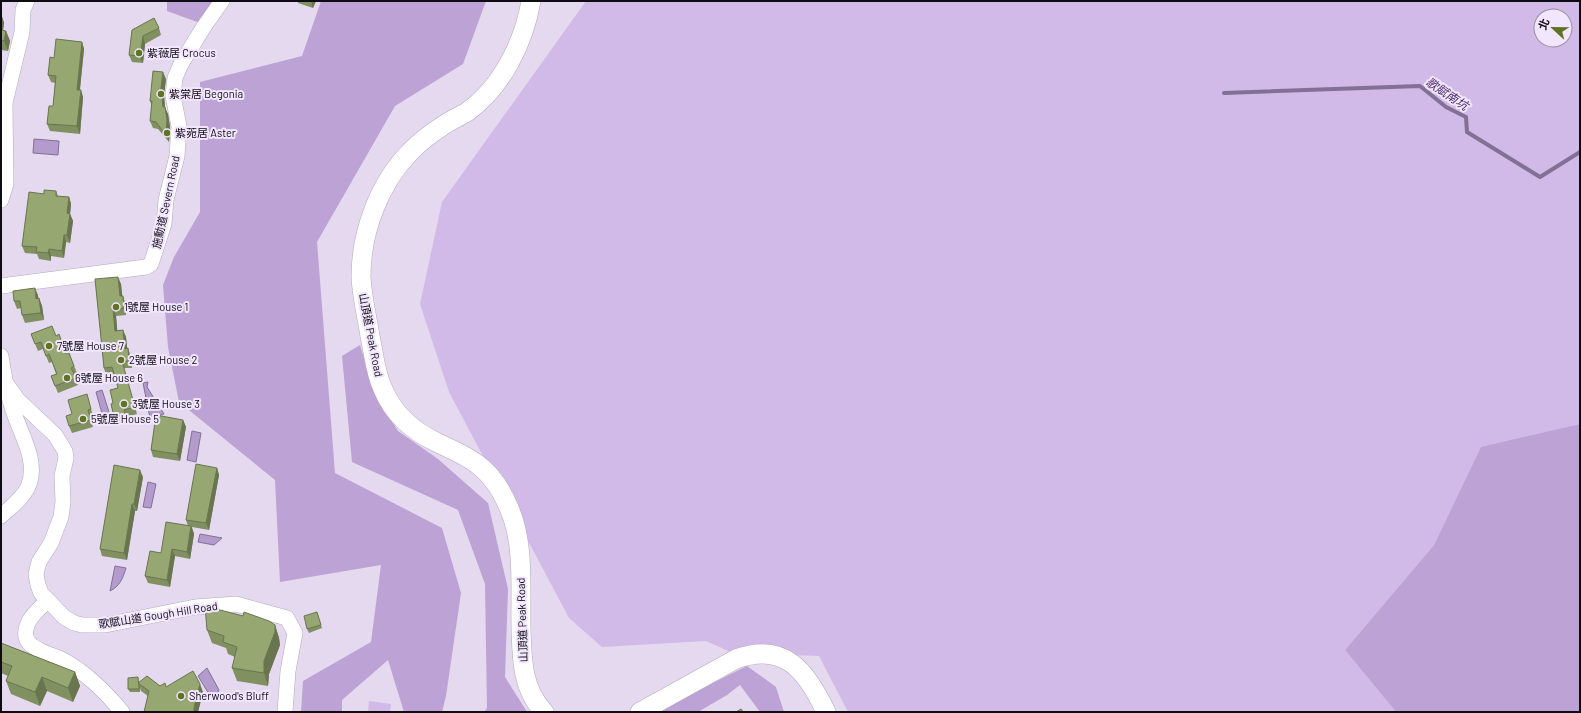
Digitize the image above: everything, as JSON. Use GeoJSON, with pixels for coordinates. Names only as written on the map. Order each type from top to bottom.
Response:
{"type":"FeatureCollection","features":[{"type":"Feature","properties":{"kind":"main road","name":"山頂道 Peak Road"},"geometry":{"type":"LineString","coordinates":[[531,1],[526,22],[516,49],[509,63],[493,86],[468,111],[442,126],[424,139],[407,155],[392,174],[379,199],[370,223],[362,256],[361,278],[377,373],[391,404],[402,418],[416,430],[437,443],[463,454],[484,470],[499,488],[512,513],[519,544],[524,673],[531,694],[544,712]]}},
{"type":"Feature","properties":{"kind":"main road"},"geometry":{"type":"LineString","coordinates":[[640,712],[731,662],[748,656],[761,654],[782,658],[796,666],[813,685],[826,712]]}},
{"type":"Feature","properties":{"kind":"street"},"geometry":{"type":"LineString","coordinates":[[1,200],[6,184],[5,103],[22,32],[23,10],[27,1]]}},
{"type":"Feature","properties":{"kind":"street","name":"施勳道 Severn Road"},"geometry":{"type":"LineString","coordinates":[[1,286],[146,268],[151,264],[164,224],[166,200],[176,162],[179,139],[178,120],[173,91],[175,78],[181,64],[222,1]]}},
{"type":"Feature","properties":{"kind":"street"},"geometry":{"type":"LineString","coordinates":[[1,356],[5,382],[14,413],[28,449],[31,471],[30,482],[25,492],[1,516]]}},
{"type":"Feature","properties":{"kind":"street","name":"歌賦山道 Gough Hill Road"},"geometry":{"type":"LineString","coordinates":[[5,382],[18,400],[55,435],[65,451],[66,458],[62,476],[63,502],[61,517],[54,538],[39,562],[36,571],[38,585],[47,601],[69,621],[82,625],[115,624],[195,607],[236,604],[287,618],[295,633],[288,671],[285,712]]}},
{"type":"Feature","properties":{"kind":"street"},"geometry":{"type":"LineString","coordinates":[[47,601],[27,625],[27,641],[35,648],[75,667],[92,681],[122,712]]}},
{"type":"Feature","properties":{"kind":"shaded area"},"geometry":{"type":"Polygon","coordinates":[[[167,1],[215,1],[200,23],[167,11],[167,1]]]}},
{"type":"Feature","properties":{"kind":"shaded area"},"geometry":{"type":"Polygon","coordinates":[[[321,1],[486,1],[463,64],[395,106],[317,242],[335,473],[442,528],[461,593],[446,696],[442,712],[404,712],[388,660],[342,700],[342,712],[301,712],[303,681],[371,642],[381,565],[280,582],[275,480],[179,402],[168,347],[163,285],[174,257],[200,212],[200,82],[302,56],[321,1]]]}},
{"type":"Feature","properties":{"kind":"shaded area"},"geometry":{"type":"Polygon","coordinates":[[[586,1],[1580,1],[1580,424],[1481,448],[1434,545],[1345,650],[1396,712],[848,712],[819,656],[733,653],[706,641],[602,647],[569,618],[449,392],[420,304],[442,202],[586,1]]]}},
{"type":"Feature","properties":{"kind":"shaded area"},"geometry":{"type":"Polygon","coordinates":[[[34,139],[59,141],[58,155],[33,153],[34,139]]]}},
{"type":"Feature","properties":{"kind":"shaded area"},"geometry":{"type":"Polygon","coordinates":[[[360,345],[375,394],[398,431],[438,459],[488,503],[508,589],[505,677],[527,712],[484,712],[487,708],[485,584],[458,510],[352,462],[342,356],[360,345]]]}},
{"type":"Feature","properties":{"kind":"shaded area"},"geometry":{"type":"Polygon","coordinates":[[[148,382],[147,387],[164,414],[150,418],[143,383],[148,382]]]}},
{"type":"Feature","properties":{"kind":"shaded area"},"geometry":{"type":"Polygon","coordinates":[[[102,390],[110,415],[103,417],[96,392],[102,390]]]}},
{"type":"Feature","properties":{"kind":"shaded area"},"geometry":{"type":"Polygon","coordinates":[[[1580,424],[1580,712],[1396,712],[1345,650],[1434,545],[1481,447],[1580,424]]]}},
{"type":"Feature","properties":{"kind":"shaded area"},"geometry":{"type":"Polygon","coordinates":[[[192,431],[201,433],[196,462],[187,460],[192,431]]]}},
{"type":"Feature","properties":{"kind":"shaded area"},"geometry":{"type":"Polygon","coordinates":[[[148,482],[156,484],[151,508],[143,507],[148,482]]]}},
{"type":"Feature","properties":{"kind":"shaded area"},"geometry":{"type":"Polygon","coordinates":[[[200,534],[222,538],[214,545],[198,542],[200,534]]]}},
{"type":"Feature","properties":{"kind":"shaded area"},"geometry":{"type":"Polygon","coordinates":[[[115,566],[126,568],[121,581],[110,591],[115,566]]]}},
{"type":"Feature","properties":{"kind":"shaded area"},"geometry":{"type":"Polygon","coordinates":[[[747,666],[776,687],[784,712],[760,712],[740,685],[727,695],[698,712],[654,712],[747,666]]]}},
{"type":"Feature","properties":{"kind":"shaded area"},"geometry":{"type":"Polygon","coordinates":[[[207,668],[219,690],[216,696],[212,699],[198,676],[207,668]]]}},
{"type":"Feature","properties":{"kind":"shaded area"},"geometry":{"type":"Polygon","coordinates":[[[369,701],[391,704],[390,712],[368,712],[369,701]]]}},
{"type":"Feature","properties":{"kind":"building"},"geometry":{"type":"Polygon","coordinates":[[[154,18],[159,28],[143,36],[140,56],[129,55],[132,30],[154,18]]]}},
{"type":"Feature","properties":{"kind":"building"},"geometry":{"type":"Polygon","coordinates":[[[1,30],[6,31],[4,41],[1,40],[1,30]]]}},
{"type":"Feature","properties":{"kind":"building"},"geometry":{"type":"Polygon","coordinates":[[[56,39],[82,42],[77,90],[81,90],[77,126],[47,124],[49,106],[53,106],[56,76],[48,75],[50,57],[54,58],[56,39]]]}},
{"type":"Feature","properties":{"kind":"building"},"geometry":{"type":"Polygon","coordinates":[[[153,71],[163,72],[161,88],[163,107],[165,107],[167,120],[166,135],[156,122],[150,121],[153,71]]]}},
{"type":"Feature","properties":{"kind":"building"},"geometry":{"type":"Polygon","coordinates":[[[44,190],[56,191],[56,196],[69,197],[67,213],[70,214],[67,235],[64,235],[62,251],[49,249],[48,253],[36,252],[37,247],[22,246],[29,192],[44,194],[44,190]]]}},
{"type":"Feature","properties":{"kind":"building"},"geometry":{"type":"Polygon","coordinates":[[[118,277],[120,296],[123,296],[124,308],[113,309],[115,331],[123,330],[125,349],[128,348],[129,361],[122,361],[135,407],[124,410],[125,414],[114,417],[110,390],[118,388],[112,367],[104,368],[95,279],[118,277]]]}},
{"type":"Feature","properties":{"kind":"building"},"geometry":{"type":"Polygon","coordinates":[[[35,288],[36,299],[39,298],[41,313],[22,315],[20,301],[14,301],[13,291],[35,288]]]}},
{"type":"Feature","properties":{"kind":"building"},"geometry":{"type":"Polygon","coordinates":[[[52,326],[56,336],[59,334],[66,354],[69,353],[74,366],[71,368],[76,378],[55,386],[51,376],[57,374],[49,354],[46,356],[41,342],[35,344],[31,334],[52,326]]]}},
{"type":"Feature","properties":{"kind":"building","name":"5號屋 House 5"},"geometry":{"type":"Polygon","coordinates":[[[87,394],[91,409],[88,410],[91,420],[69,426],[66,416],[72,414],[68,400],[87,394]]]}},
{"type":"Feature","properties":{"kind":"building"},"geometry":{"type":"Polygon","coordinates":[[[156,415],[183,420],[177,454],[151,450],[156,415]]]}},
{"type":"Feature","properties":{"kind":"building"},"geometry":{"type":"Polygon","coordinates":[[[196,464],[217,468],[206,523],[186,520],[196,464]]]}},
{"type":"Feature","properties":{"kind":"building"},"geometry":{"type":"Polygon","coordinates":[[[114,465],[140,470],[134,504],[132,504],[124,553],[100,549],[114,465]]]}},
{"type":"Feature","properties":{"kind":"building"},"geometry":{"type":"Polygon","coordinates":[[[166,522],[191,526],[187,552],[172,549],[167,580],[145,576],[150,551],[161,553],[166,522]]]}},
{"type":"Feature","properties":{"kind":"building"},"geometry":{"type":"Polygon","coordinates":[[[205,606],[243,616],[244,612],[269,621],[275,625],[275,632],[264,661],[264,673],[232,668],[237,647],[223,642],[224,636],[207,630],[205,606]]]}},
{"type":"Feature","properties":{"kind":"building"},"geometry":{"type":"Polygon","coordinates":[[[317,612],[321,625],[307,629],[304,616],[317,612]]]}},
{"type":"Feature","properties":{"kind":"building"},"geometry":{"type":"Polygon","coordinates":[[[1,643],[75,672],[68,688],[42,677],[35,692],[6,681],[12,666],[1,662],[1,643]]]}},
{"type":"Feature","properties":{"kind":"building"},"geometry":{"type":"Polygon","coordinates":[[[193,671],[200,684],[194,712],[144,712],[149,691],[138,683],[147,676],[160,686],[165,683],[166,687],[193,671]]]}},
{"type":"Feature","properties":{"kind":"building"},"geometry":{"type":"Polygon","coordinates":[[[138,677],[139,689],[128,689],[128,678],[138,677]]]}},
{"type":"Feature","properties":{"kind":"building"},"geometry":{"type":"Polygon","coordinates":[[[741,709],[743,712],[736,712],[741,709]]]}},
{"type":"Feature","properties":{"kind":"waterway","name":"歌賦南坑"},"geometry":{"type":"LineString","coordinates":[[1224,93],[1420,86],[1446,107],[1466,117],[1467,132],[1540,177],[1580,152]]}},
{"type":"Feature","properties":{"kind":"place","name":"紫薇居 Crocus"},"geometry":{"type":"Point","coordinates":[139,53]}},
{"type":"Feature","properties":{"kind":"place","name":"紫棠居 Begonia"},"geometry":{"type":"Point","coordinates":[161,94]}},
{"type":"Feature","properties":{"kind":"place","name":"紫菀居 Aster"},"geometry":{"type":"Point","coordinates":[167,133]}},
{"type":"Feature","properties":{"kind":"place","name":"1號屋 House 1"},"geometry":{"type":"Point","coordinates":[116,307]}},
{"type":"Feature","properties":{"kind":"place","name":"7號屋 House 7"},"geometry":{"type":"Point","coordinates":[49,346]}},
{"type":"Feature","properties":{"kind":"place","name":"2號屋 House 2"},"geometry":{"type":"Point","coordinates":[121,360]}},
{"type":"Feature","properties":{"kind":"place","name":"6號屋 House 6"},"geometry":{"type":"Point","coordinates":[67,378]}},
{"type":"Feature","properties":{"kind":"place","name":"3號屋 House 3"},"geometry":{"type":"Point","coordinates":[124,404]}},
{"type":"Feature","properties":{"kind":"place","name":"5號屋 House 5"},"geometry":{"type":"Point","coordinates":[83,419]}},
{"type":"Feature","properties":{"kind":"place","name":"Sherwood's Bluff"},"geometry":{"type":"Point","coordinates":[181,696]}}]}
